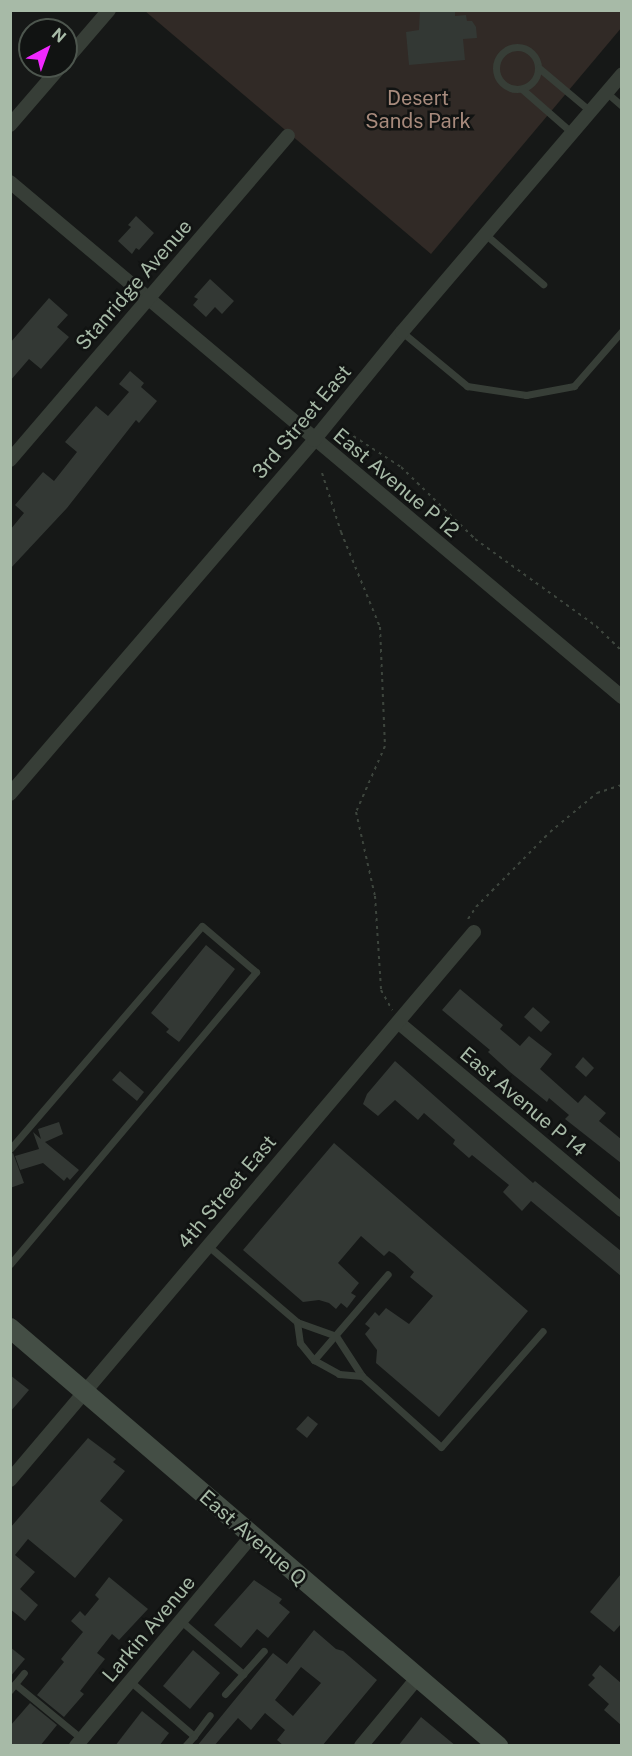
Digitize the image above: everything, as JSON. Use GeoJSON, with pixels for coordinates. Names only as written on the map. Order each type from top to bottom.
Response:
{"type":"FeatureCollection","features":[{"type":"Feature","properties":{"kind":"street"},"geometry":{"type":"LineString","coordinates":[[78,46],[109,10]]}},
{"type":"Feature","properties":{"kind":"street","name":"3rd Street East"},"geometry":{"type":"LineString","coordinates":[[10,794],[314,440],[402,332],[621,74]]}},
{"type":"Feature","properties":{"kind":"street"},"geometry":{"type":"LineString","coordinates":[[10,125],[51,78]]}},
{"type":"Feature","properties":{"kind":"street","name":"Stanridge Avenue"},"geometry":{"type":"LineString","coordinates":[[10,460],[288,136]]}},
{"type":"Feature","properties":{"kind":"street","name":"East Avenue P 12"},"geometry":{"type":"LineString","coordinates":[[10,182],[621,697]]}},
{"type":"Feature","properties":{"kind":"street","name":"4th Street East"},"geometry":{"type":"LineString","coordinates":[[10,1480],[474,932]]}},
{"type":"Feature","properties":{"kind":"street","name":"East Avenue P 14"},"geometry":{"type":"LineString","coordinates":[[399,1023],[621,1210]]}},
{"type":"Feature","properties":{"kind":"street","name":"East Avenue Q"},"geometry":{"type":"LineString","coordinates":[[10,1329],[498,1746]]}},
{"type":"Feature","properties":{"kind":"street","name":"Larkin Avenue"},"geometry":{"type":"LineString","coordinates":[[79,1742],[251,1537]]}},
{"type":"Feature","properties":{"kind":"street"},"geometry":{"type":"LineString","coordinates":[[362,1746],[418,1677]]}},
{"type":"Feature","properties":{"kind":"lane"},"geometry":{"type":"LineString","coordinates":[[572,132],[522,89],[508,88],[498,78],[495,64],[502,52],[508,48],[522,47],[534,55],[539,68],[590,111]]}},
{"type":"Feature","properties":{"kind":"lane"},"geometry":{"type":"LineString","coordinates":[[522,89],[534,81],[539,68]]}},
{"type":"Feature","properties":{"kind":"lane"},"geometry":{"type":"LineString","coordinates":[[606,92],[621,106]]}},
{"type":"Feature","properties":{"kind":"lane"},"geometry":{"type":"LineString","coordinates":[[485,234],[543,284]]}},
{"type":"Feature","properties":{"kind":"lane"},"geometry":{"type":"LineString","coordinates":[[402,332],[467,386],[526,395],[574,386],[621,331]]}},
{"type":"Feature","properties":{"kind":"lane"},"geometry":{"type":"LineString","coordinates":[[10,1149],[202,926],[256,972],[10,1264]]}},
{"type":"Feature","properties":{"kind":"lane"},"geometry":{"type":"LineString","coordinates":[[207,1245],[297,1322],[336,1336],[362,1376],[441,1447],[543,1330]]}},
{"type":"Feature","properties":{"kind":"lane"},"geometry":{"type":"LineString","coordinates":[[314,1360],[388,1274]]}},
{"type":"Feature","properties":{"kind":"lane"},"geometry":{"type":"LineString","coordinates":[[297,1322],[300,1343],[314,1360],[339,1374],[362,1376]]}},
{"type":"Feature","properties":{"kind":"lane"},"geometry":{"type":"LineString","coordinates":[[181,1621],[243,1674]]}},
{"type":"Feature","properties":{"kind":"lane"},"geometry":{"type":"LineString","coordinates":[[225,1694],[264,1651]]}},
{"type":"Feature","properties":{"kind":"lane"},"geometry":{"type":"LineString","coordinates":[[24,1672],[13,1687],[79,1742]]}},
{"type":"Feature","properties":{"kind":"lane"},"geometry":{"type":"LineString","coordinates":[[131,1682],[194,1736]]}},
{"type":"Feature","properties":{"kind":"lane"},"geometry":{"type":"LineString","coordinates":[[185,1746],[210,1715]]}},
{"type":"Feature","properties":{"kind":"path"},"geometry":{"type":"LineString","coordinates":[[330,420],[401,467],[475,539],[596,626],[621,651]]}},
{"type":"Feature","properties":{"kind":"path"},"geometry":{"type":"LineString","coordinates":[[322,473],[340,532],[380,627],[385,746],[356,812],[375,896],[381,990],[399,1023]]}},
{"type":"Feature","properties":{"kind":"path"},"geometry":{"type":"LineString","coordinates":[[474,932],[468,919],[469,915],[550,832],[597,793],[621,786]]}},
{"type":"Feature","properties":{"kind":"green space","name":"Desert Sands Park"},"geometry":{"type":"Polygon","coordinates":[[[621,10],[622,27],[431,254],[145,11],[621,10]]]}},
{"type":"Feature","properties":{"kind":"building"},"geometry":{"type":"Polygon","coordinates":[[[420,10],[455,11],[455,16],[466,15],[467,21],[472,21],[476,27],[477,38],[463,39],[465,60],[409,65],[406,32],[419,30],[420,10]]]}},
{"type":"Feature","properties":{"kind":"building"},"geometry":{"type":"Polygon","coordinates":[[[136,216],[154,233],[139,250],[136,248],[132,254],[118,241],[131,227],[128,225],[136,216]]]}},
{"type":"Feature","properties":{"kind":"building"},"geometry":{"type":"Polygon","coordinates":[[[210,279],[234,301],[222,314],[215,307],[206,317],[193,305],[198,299],[194,297],[210,279]]]}},
{"type":"Feature","properties":{"kind":"building"},"geometry":{"type":"Polygon","coordinates":[[[49,298],[68,315],[57,327],[69,337],[41,369],[29,359],[10,381],[10,343],[49,298]]]}},
{"type":"Feature","properties":{"kind":"building"},"geometry":{"type":"Polygon","coordinates":[[[130,371],[144,383],[141,387],[157,401],[139,423],[136,420],[67,508],[10,569],[10,530],[24,513],[15,505],[43,472],[54,481],[77,452],[65,442],[96,406],[108,416],[129,392],[119,384],[130,371]]]}},
{"type":"Feature","properties":{"kind":"building"},"geometry":{"type":"Polygon","coordinates":[[[206,945],[235,969],[179,1042],[166,1032],[169,1029],[151,1013],[206,945]]]}},
{"type":"Feature","properties":{"kind":"building"},"geometry":{"type":"Polygon","coordinates":[[[460,989],[503,1025],[500,1029],[520,1046],[529,1036],[552,1054],[540,1069],[578,1103],[585,1095],[606,1113],[599,1121],[621,1139],[621,1163],[565,1119],[569,1115],[549,1098],[547,1102],[510,1072],[488,1052],[490,1050],[442,1010],[460,989]]]}},
{"type":"Feature","properties":{"kind":"building"},"geometry":{"type":"Polygon","coordinates":[[[533,1007],[550,1022],[541,1032],[524,1017],[533,1007]]]}},
{"type":"Feature","properties":{"kind":"building"},"geometry":{"type":"Polygon","coordinates":[[[583,1057],[594,1068],[586,1077],[575,1067],[583,1057]]]}},
{"type":"Feature","properties":{"kind":"building"},"geometry":{"type":"Polygon","coordinates":[[[395,1061],[533,1183],[535,1181],[621,1251],[621,1276],[531,1201],[522,1211],[503,1192],[509,1185],[472,1155],[469,1158],[453,1144],[455,1140],[424,1113],[418,1120],[395,1100],[378,1116],[363,1104],[367,1094],[395,1061]]]}},
{"type":"Feature","properties":{"kind":"building"},"geometry":{"type":"Polygon","coordinates":[[[120,1071],[144,1092],[137,1101],[112,1080],[120,1071]]]}},
{"type":"Feature","properties":{"kind":"building"},"geometry":{"type":"Polygon","coordinates":[[[59,1122],[63,1134],[45,1142],[79,1170],[70,1180],[67,1177],[64,1181],[43,1163],[20,1170],[15,1156],[39,1149],[33,1132],[41,1139],[38,1129],[59,1122]]]}},
{"type":"Feature","properties":{"kind":"building"},"geometry":{"type":"Polygon","coordinates":[[[334,1143],[528,1311],[439,1417],[376,1363],[377,1350],[365,1334],[370,1328],[365,1324],[375,1312],[379,1316],[386,1308],[409,1324],[433,1296],[410,1277],[414,1272],[394,1254],[389,1251],[384,1256],[361,1236],[338,1263],[359,1283],[351,1293],[356,1296],[347,1308],[341,1303],[336,1309],[329,1303],[319,1300],[303,1302],[243,1250],[334,1143]]]}},
{"type":"Feature","properties":{"kind":"building"},"geometry":{"type":"Polygon","coordinates":[[[13,1153],[24,1183],[10,1188],[10,1154],[13,1153]]]}},
{"type":"Feature","properties":{"kind":"building"},"geometry":{"type":"Polygon","coordinates":[[[10,1375],[29,1390],[10,1412],[10,1375]]]}},
{"type":"Feature","properties":{"kind":"building"},"geometry":{"type":"Polygon","coordinates":[[[308,1416],[318,1424],[307,1438],[296,1429],[308,1416]]]}},
{"type":"Feature","properties":{"kind":"building"},"geometry":{"type":"Polygon","coordinates":[[[88,1438],[116,1459],[113,1462],[125,1471],[100,1501],[123,1520],[75,1578],[28,1539],[15,1555],[35,1572],[20,1589],[38,1605],[25,1621],[10,1609],[10,1528],[88,1438]]]}},
{"type":"Feature","properties":{"kind":"building"},"geometry":{"type":"Polygon","coordinates":[[[621,1574],[621,1624],[614,1632],[590,1612],[621,1574]]]}},
{"type":"Feature","properties":{"kind":"building"},"geometry":{"type":"Polygon","coordinates":[[[109,1577],[148,1609],[119,1640],[112,1634],[97,1653],[105,1659],[80,1691],[84,1694],[64,1717],[37,1695],[64,1662],[61,1659],[83,1632],[71,1621],[80,1611],[85,1616],[99,1599],[95,1595],[109,1577]]]}},
{"type":"Feature","properties":{"kind":"building"},"geometry":{"type":"Polygon","coordinates":[[[254,1580],[282,1599],[279,1603],[290,1612],[268,1638],[257,1629],[241,1648],[214,1625],[254,1580]]]}},
{"type":"Feature","properties":{"kind":"building"},"geometry":{"type":"Polygon","coordinates":[[[314,1630],[377,1680],[322,1746],[284,1746],[277,1740],[285,1730],[265,1713],[251,1730],[238,1718],[214,1746],[197,1746],[273,1653],[287,1664],[314,1630]],[[301,1667],[275,1700],[293,1716],[321,1683],[301,1667]]]}},
{"type":"Feature","properties":{"kind":"building"},"geometry":{"type":"Polygon","coordinates":[[[10,1647],[25,1659],[10,1677],[10,1647]]]}},
{"type":"Feature","properties":{"kind":"building"},"geometry":{"type":"Polygon","coordinates":[[[193,1650],[220,1673],[190,1709],[163,1686],[193,1650]]]}},
{"type":"Feature","properties":{"kind":"building"},"geometry":{"type":"Polygon","coordinates":[[[600,1665],[621,1683],[621,1725],[604,1710],[609,1704],[588,1685],[595,1678],[592,1675],[600,1665]]]}},
{"type":"Feature","properties":{"kind":"building"},"geometry":{"type":"Polygon","coordinates":[[[30,1703],[57,1725],[40,1746],[10,1746],[10,1726],[30,1703]]]}},
{"type":"Feature","properties":{"kind":"building"},"geometry":{"type":"Polygon","coordinates":[[[142,1711],[169,1733],[159,1746],[115,1746],[142,1711]]]}},
{"type":"Feature","properties":{"kind":"building"},"geometry":{"type":"Polygon","coordinates":[[[421,1717],[456,1746],[398,1746],[421,1717]]]}}]}
